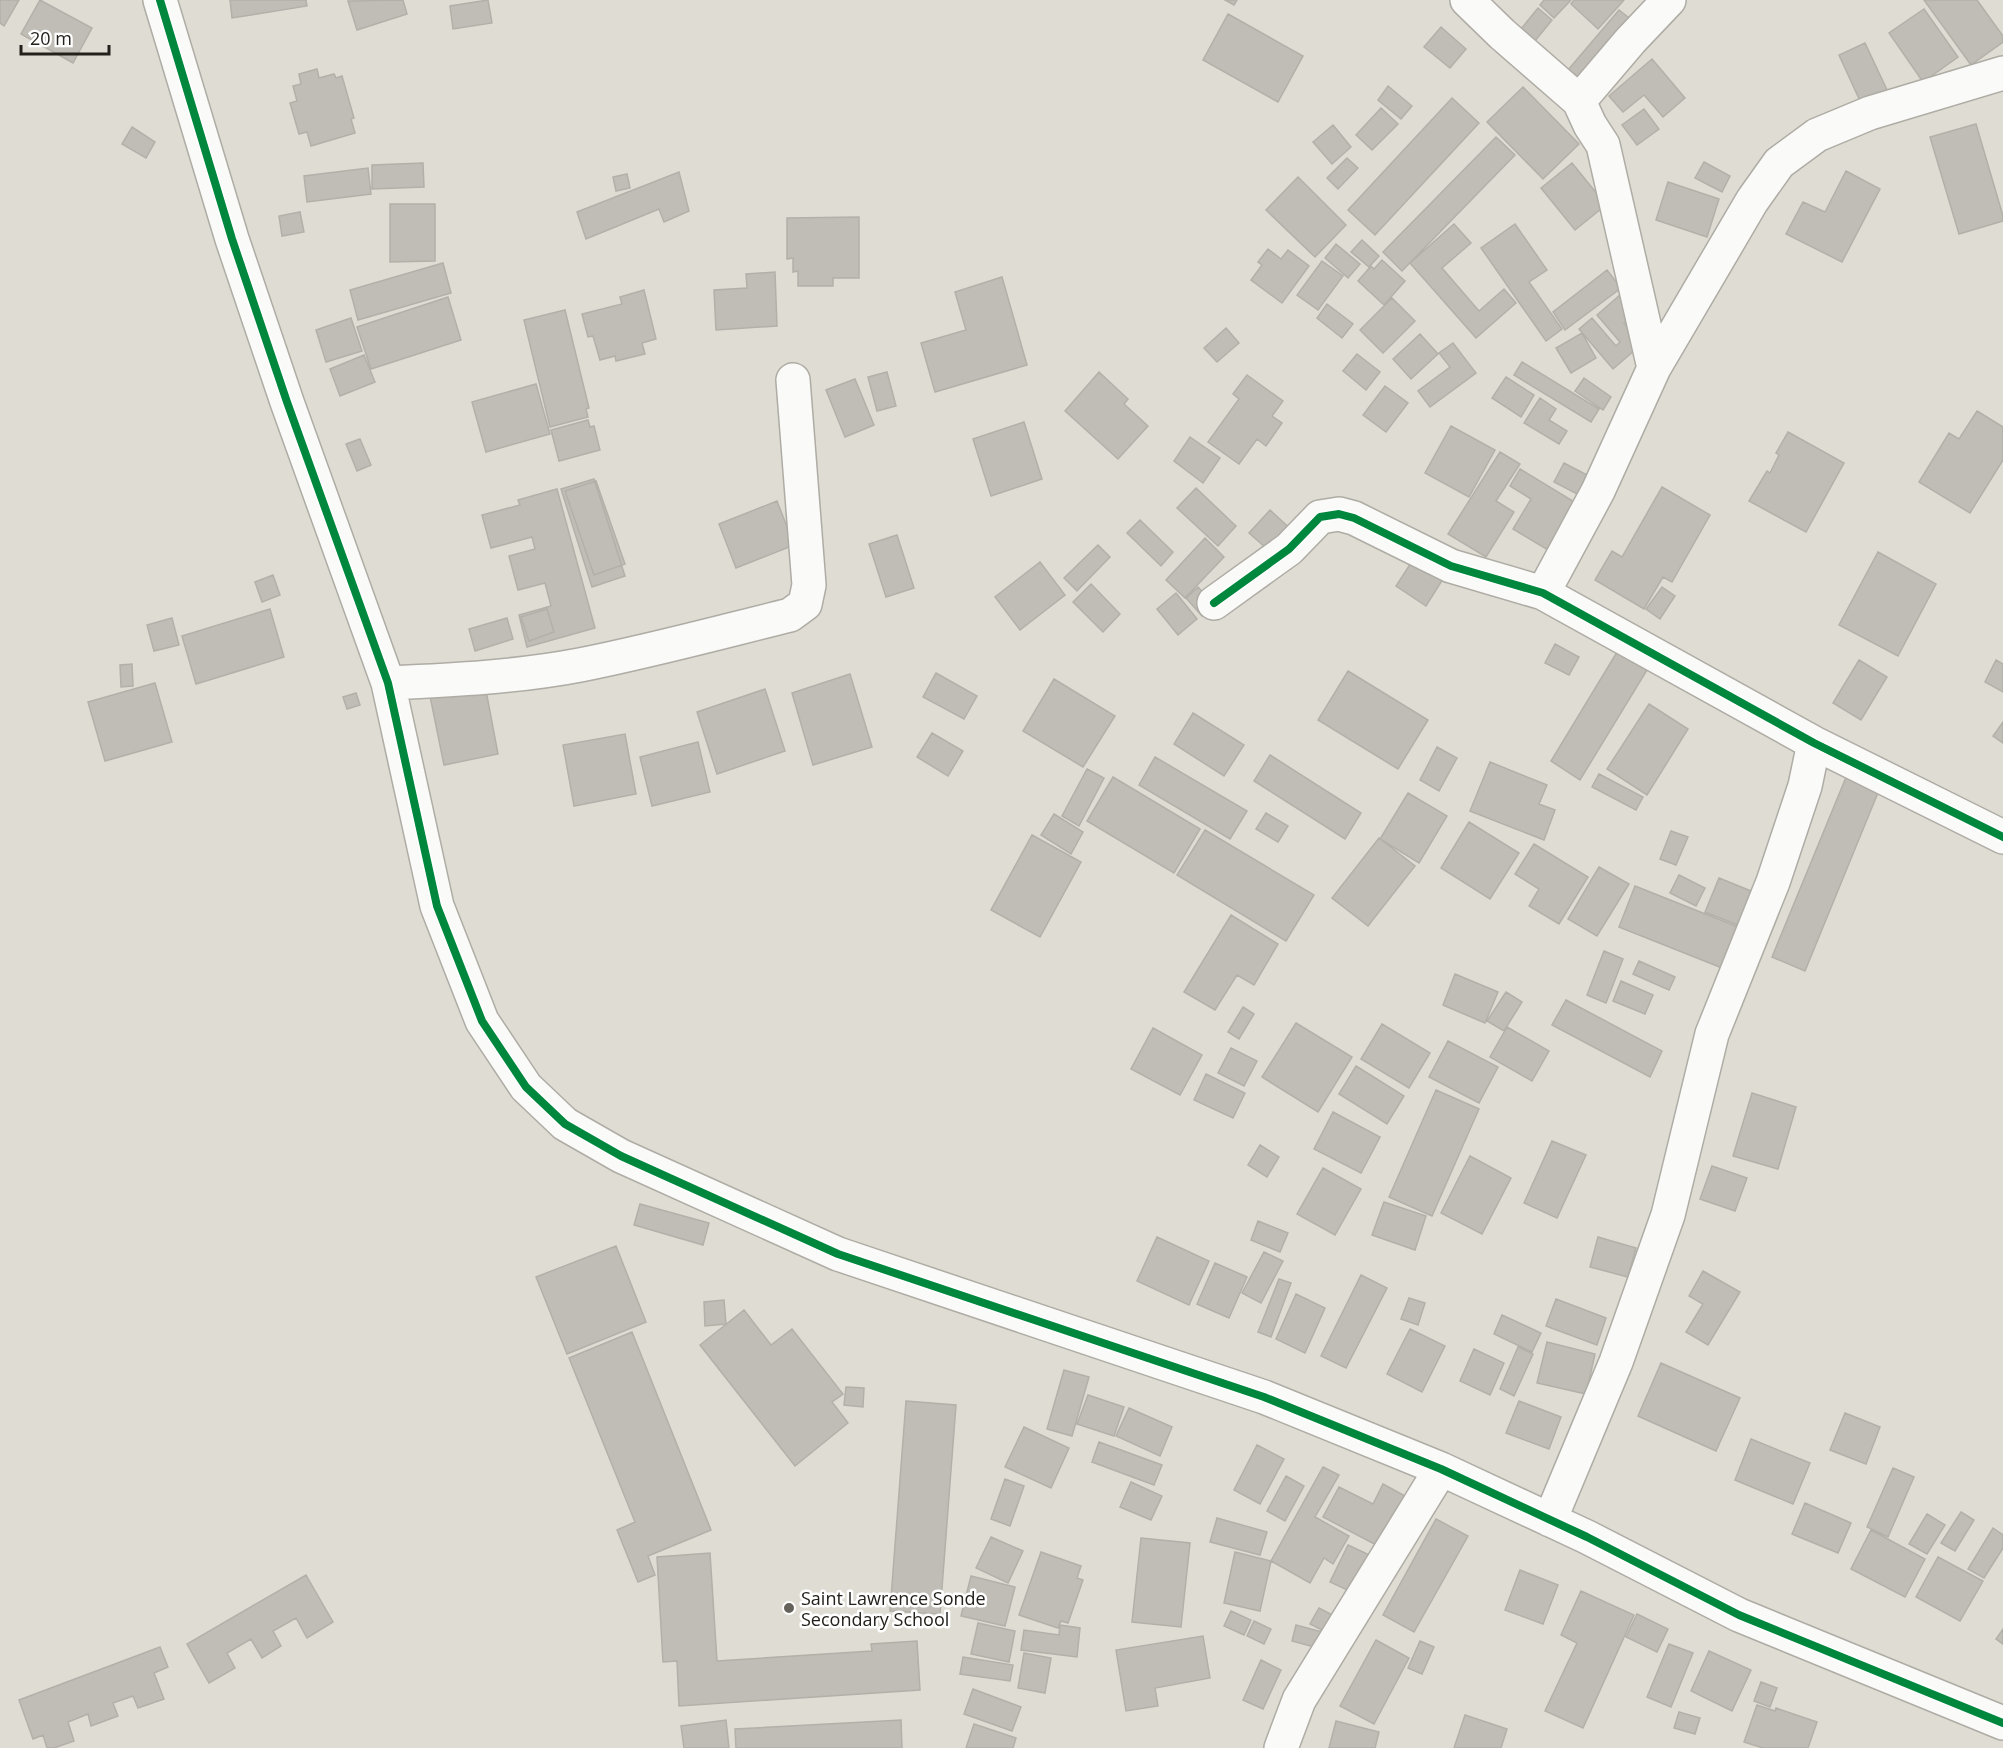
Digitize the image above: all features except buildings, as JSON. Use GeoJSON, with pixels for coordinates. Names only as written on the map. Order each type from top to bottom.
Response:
{"type":"FeatureCollection","features":[{"type":"Feature","properties":{"kind":"street"},"geometry":{"type":"LineString","coordinates":[[160,0],[236,250],[287,402],[388,683],[437,906],[482,1021],[526,1087],[565,1124],[621,1156],[838,1254],[1264,1396],[1441,1469],[1587,1537],[1739,1615],[2003,1723]]}},
{"type":"Feature","properties":{"kind":"street"},"geometry":{"type":"LineString","coordinates":[[1467,0],[1502,34],[1580,101],[1590,125],[1603,145],[1654,368]]}},
{"type":"Feature","properties":{"kind":"street"},"geometry":{"type":"LineString","coordinates":[[1580,101],[1631,40],[1669,0]]}},
{"type":"Feature","properties":{"kind":"street"},"geometry":{"type":"LineString","coordinates":[[1543,593],[1598,490],[1654,368],[1752,201],[1779,162],[1817,135],[1870,113],[2003,73]]}},
{"type":"Feature","properties":{"kind":"street"},"geometry":{"type":"LineString","coordinates":[[388,683],[494,676],[580,665],[790,615],[805,604],[809,585],[793,380]]}},
{"type":"Feature","properties":{"kind":"street"},"geometry":{"type":"LineString","coordinates":[[1214,603],[1289,549],[1320,517],[1339,514],[1354,518],[1451,566],[1543,593],[1814,744],[2003,837]]}},
{"type":"Feature","properties":{"kind":"street"},"geometry":{"type":"LineString","coordinates":[[1550,1520],[1616,1362],[1668,1215],[1712,1034],[1773,882],[1805,786],[1814,744]]}},
{"type":"Feature","properties":{"kind":"street"},"geometry":{"type":"LineString","coordinates":[[1281,1748],[1299,1700],[1441,1469]]}},
{"type":"Feature","properties":{"kind":"cycle path"},"geometry":{"type":"LineString","coordinates":[[160,0],[232,239],[287,402],[388,683],[437,906],[482,1021],[526,1087],[565,1124],[621,1156],[838,1254],[1264,1397],[1441,1469],[1587,1537],[1739,1615],[2003,1723]]}},
{"type":"Feature","properties":{"kind":"cycle path"},"geometry":{"type":"LineString","coordinates":[[1214,603],[1289,549],[1320,517],[1339,514],[1354,518],[1451,566],[1543,593],[1814,743],[2003,837]]}},
{"type":"Feature","properties":{"kind":"place","name":"Saint Lawrence Sonde Secondary School"},"geometry":{"type":"Point","coordinates":[789,1608]}}]}
